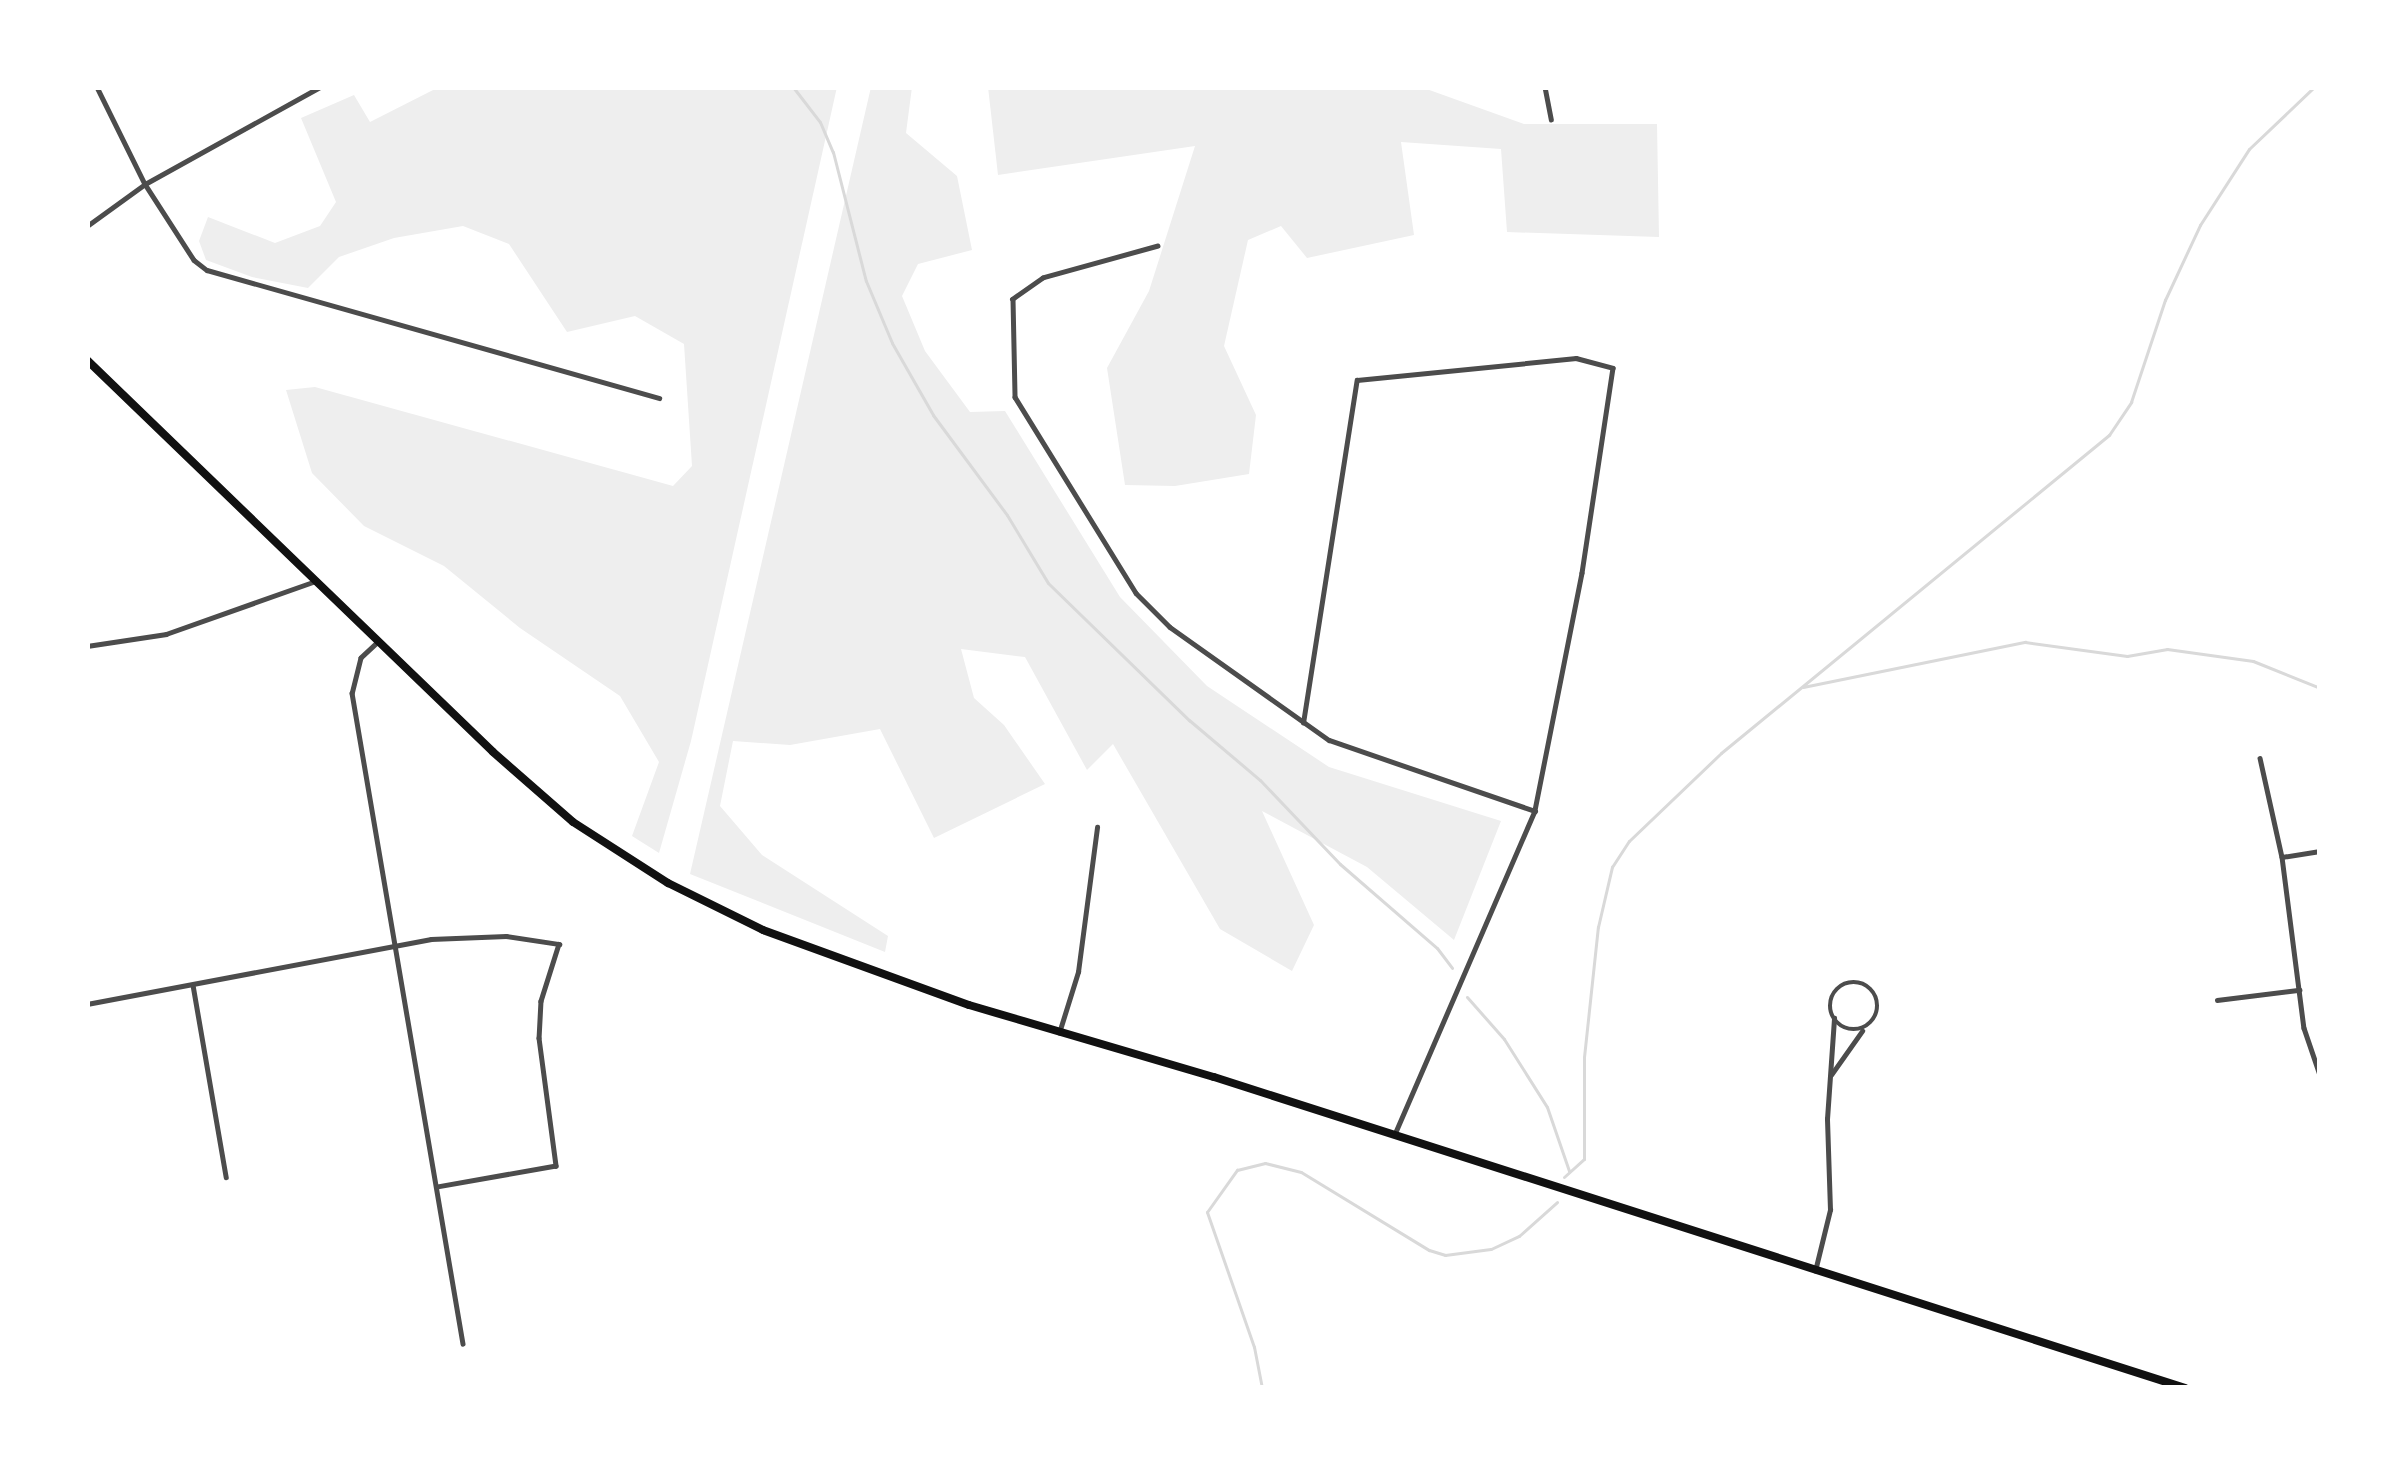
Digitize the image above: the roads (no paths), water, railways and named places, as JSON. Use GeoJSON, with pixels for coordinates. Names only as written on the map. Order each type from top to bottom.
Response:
{"type":"FeatureCollection","features":[{"type":"Feature","properties":{"kind":"main road"},"geometry":{"type":"LineString","coordinates":[[87,360],[378,642],[573,822],[668,884],[775,936],[1059,1033],[1395,1135],[2186,1388]]}},
{"type":"Feature","properties":{"kind":"street"},"geometry":{"type":"LineString","coordinates":[[97,87],[145,184],[194,260],[207,270],[658,398]]}},
{"type":"Feature","properties":{"kind":"street"},"geometry":{"type":"LineString","coordinates":[[87,226],[145,184],[320,87]]}},
{"type":"Feature","properties":{"kind":"street"},"geometry":{"type":"LineString","coordinates":[[1545,87],[1551,119]]}},
{"type":"Feature","properties":{"kind":"street"},"geometry":{"type":"LineString","coordinates":[[1158,246],[1043,278],[1013,299],[1015,397],[1033,434],[1136,592],[1170,627],[1304,723],[1360,754],[1535,811]]}},
{"type":"Feature","properties":{"kind":"street"},"geometry":{"type":"LineString","coordinates":[[1304,723],[1357,380],[1576,358],[1613,368],[1582,573],[1535,811],[1395,1135]]}},
{"type":"Feature","properties":{"kind":"street"},"geometry":{"type":"LineString","coordinates":[[87,646],[166,634],[316,581]]}},
{"type":"Feature","properties":{"kind":"street"},"geometry":{"type":"LineString","coordinates":[[378,642],[361,658],[352,693],[463,1344]]}},
{"type":"Feature","properties":{"kind":"street"},"geometry":{"type":"LineString","coordinates":[[2260,758],[2282,856],[2308,1046],[2320,1075]]}},
{"type":"Feature","properties":{"kind":"street"},"geometry":{"type":"LineString","coordinates":[[1059,1033],[1078,972],[1097,827]]}},
{"type":"Feature","properties":{"kind":"street"},"geometry":{"type":"LineString","coordinates":[[2282,856],[2320,851]]}},
{"type":"Feature","properties":{"kind":"street"},"geometry":{"type":"LineString","coordinates":[[87,1004],[471,935],[559,944],[541,1001],[538,1038],[556,1166],[437,1187]]}},
{"type":"Feature","properties":{"kind":"street"},"geometry":{"type":"LineString","coordinates":[[1815,1271],[1830,1210],[1831,1075],[1834,992],[1843,985],[1864,983],[1873,990],[1879,1010],[1831,1075]]}},
{"type":"Feature","properties":{"kind":"street"},"geometry":{"type":"LineString","coordinates":[[193,985],[226,1177]]}},
{"type":"Feature","properties":{"kind":"street"},"geometry":{"type":"LineString","coordinates":[[2217,1000],[2299,990]]}},
{"type":"Feature","properties":{"kind":"street"},"geometry":{"type":"LineString","coordinates":[[1834,1018],[1845,1029],[1866,1028]]}},
{"type":"Feature","properties":{"kind":"waterway"},"geometry":{"type":"LineString","coordinates":[[793,87],[820,122],[833,152],[866,281],[892,343],[933,415],[1007,515],[1048,583],[1189,720],[1260,780],[1340,864],[1437,948],[1452,968]]}},
{"type":"Feature","properties":{"kind":"waterway"},"geometry":{"type":"LineString","coordinates":[[1564,1177],[1584,1159],[1584,1057],[1598,927],[1612,867],[1629,841],[1721,753],[2109,435],[2131,402],[2165,300],[2200,225],[2249,149],[2314,87]]}},
{"type":"Feature","properties":{"kind":"waterway"},"geometry":{"type":"LineString","coordinates":[[1803,687],[2025,642],[2127,656],[2167,649],[2253,661],[2320,688]]}},
{"type":"Feature","properties":{"kind":"waterway"},"geometry":{"type":"LineString","coordinates":[[1467,997],[1504,1039],[1547,1107],[1569,1171]]}},
{"type":"Feature","properties":{"kind":"waterway"},"geometry":{"type":"LineString","coordinates":[[1262,1388],[1254,1347],[1207,1212],[1237,1170],[1265,1163],[1301,1172],[1429,1250],[1445,1255],[1491,1249],[1519,1236],[1557,1202]]}}]}
